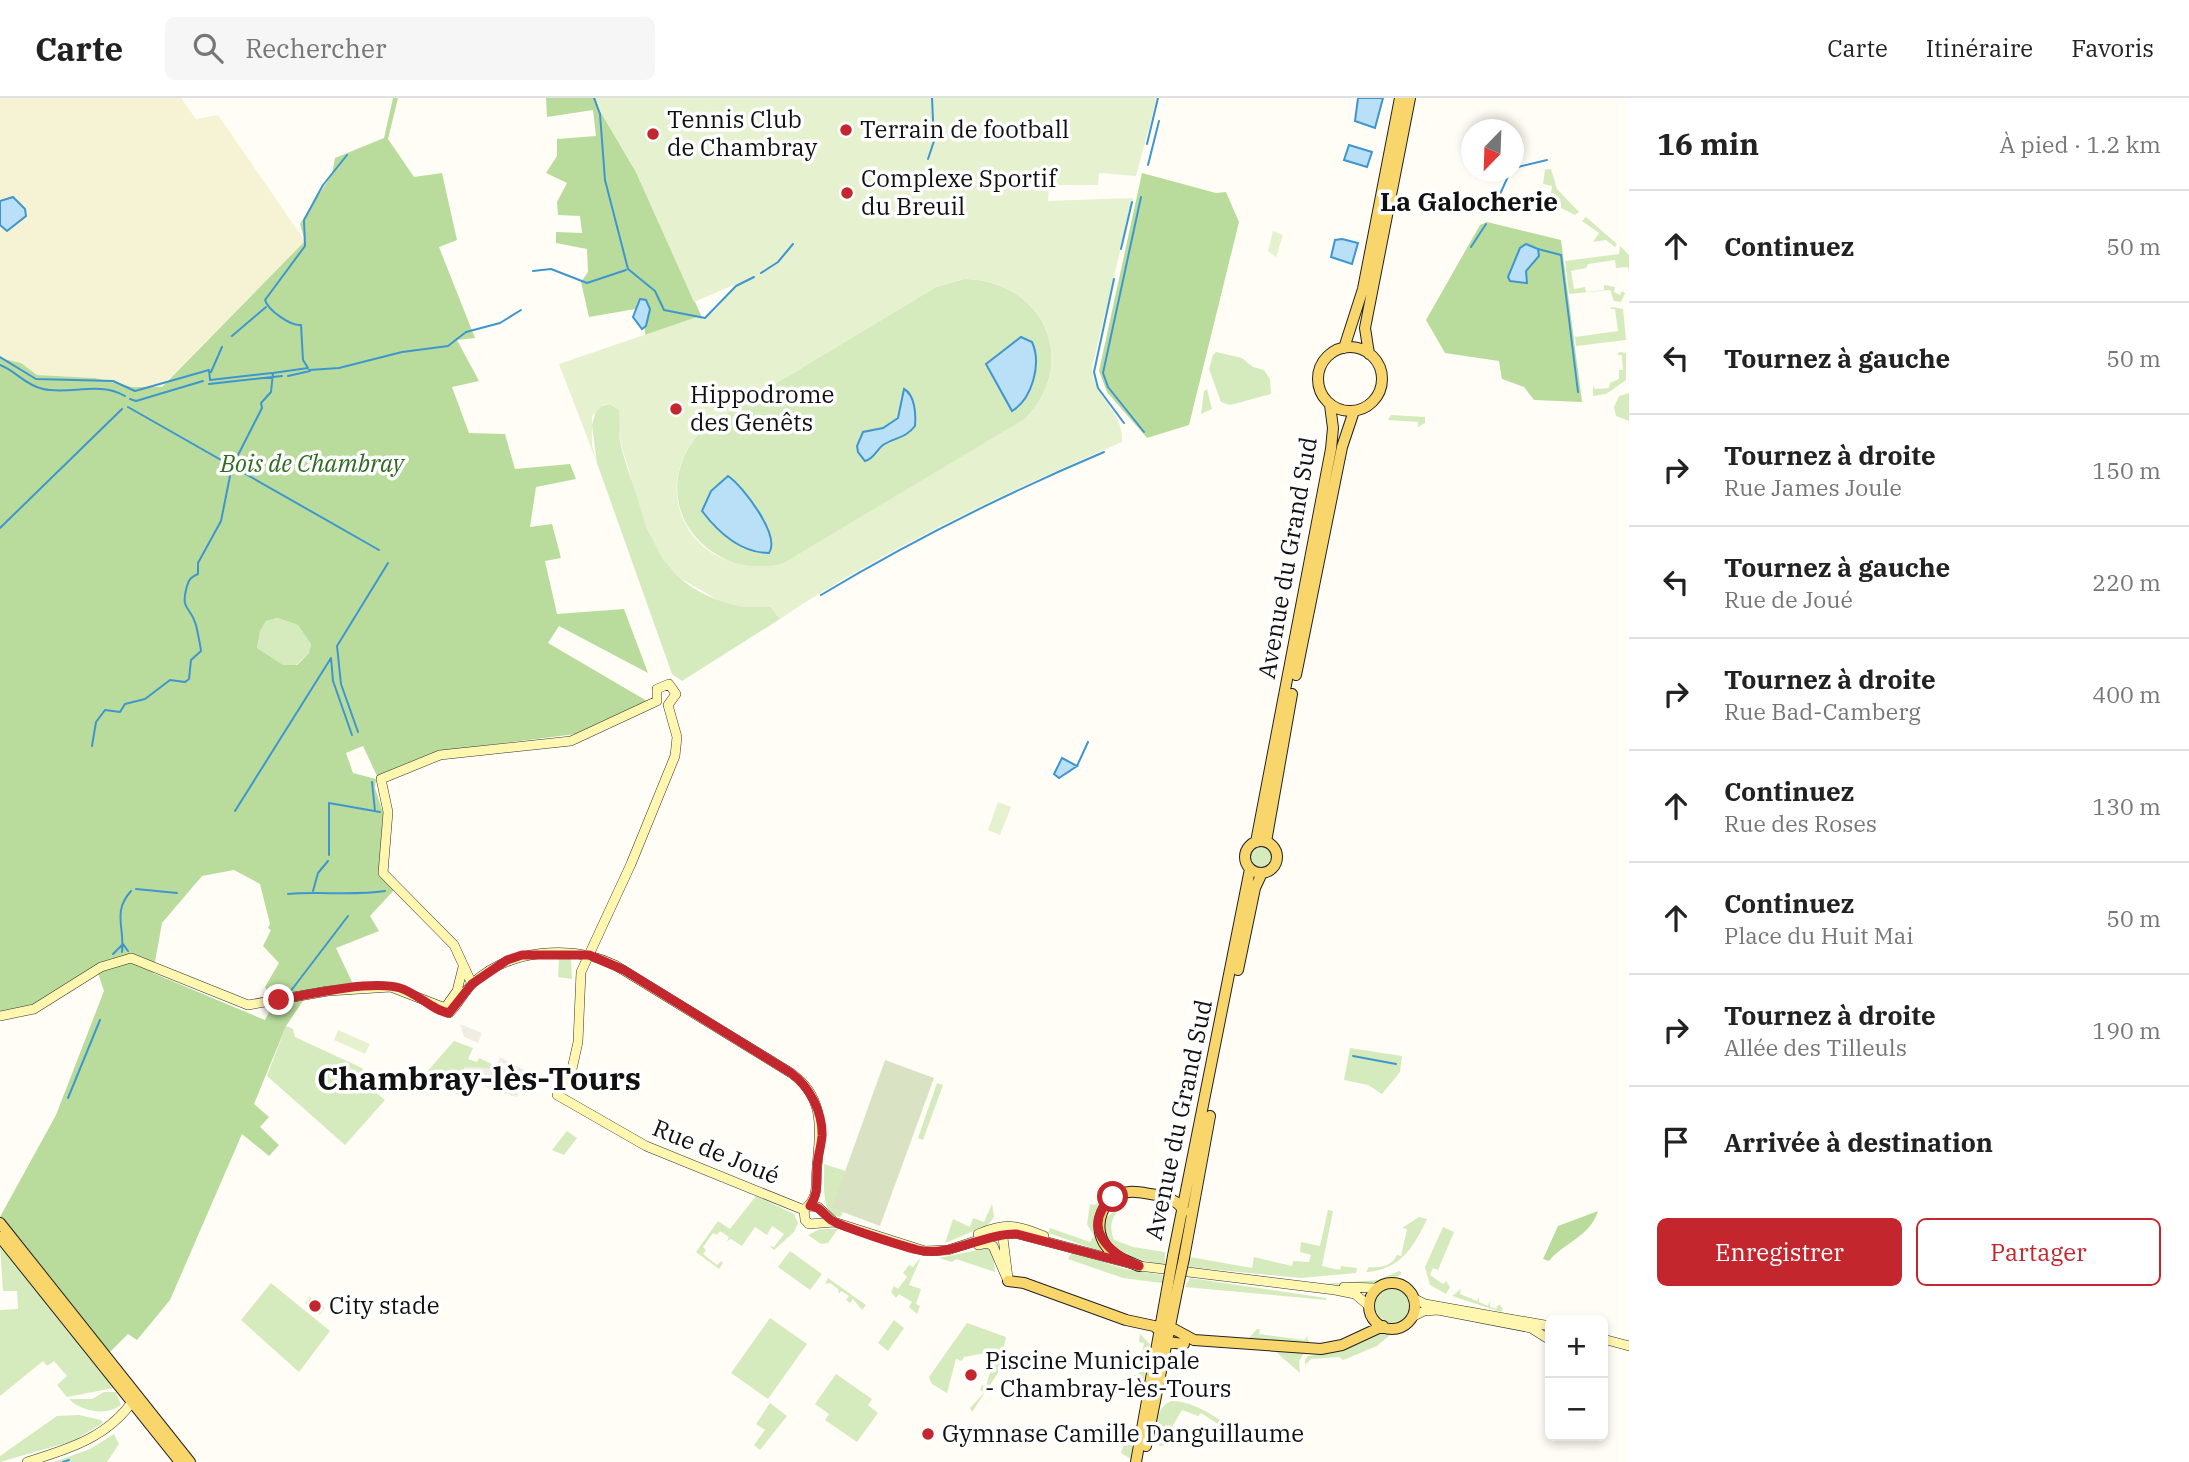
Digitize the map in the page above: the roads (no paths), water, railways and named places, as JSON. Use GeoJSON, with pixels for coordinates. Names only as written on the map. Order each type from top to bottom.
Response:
{"type":"FeatureCollection","features":[{"type":"Feature","properties":{"kind":"main road"},"geometry":{"type":"LineString","coordinates":[[1344,348],[1363,289],[1399,98]]}},
{"type":"Feature","properties":{"kind":"main road"},"geometry":{"type":"LineString","coordinates":[[1369,354],[1365,328],[1410,98]]}},
{"type":"Feature","properties":{"kind":"main road"},"geometry":{"type":"LineString","coordinates":[[1344,348],[1357,348],[1369,354],[1380,368],[1381,387],[1371,404],[1353,411],[1341,410],[1330,404],[1319,387],[1319,369],[1327,357],[1344,348]]}},
{"type":"Feature","properties":{"kind":"main road","name":"Avenue du Grand Sud"},"geometry":{"type":"LineString","coordinates":[[1261,842],[1331,449],[1333,428],[1330,404]]}},
{"type":"Feature","properties":{"kind":"main road","name":"Avenue du Grand Sud"},"geometry":{"type":"LineString","coordinates":[[1261,842],[1321,544],[1347,426],[1353,411]]}},
{"type":"Feature","properties":{"kind":"main road"},"geometry":{"type":"LineString","coordinates":[[1261,842],[1275,850],[1277,859],[1270,870],[1262,873],[1250,869],[1245,855],[1261,842]]}},
{"type":"Feature","properties":{"kind":"main road","name":"Avenue du Grand Sud"},"geometry":{"type":"LineString","coordinates":[[1179,1257],[1184,1211],[1250,869]]}},
{"type":"Feature","properties":{"kind":"main road","name":"Avenue du Grand Sud"},"geometry":{"type":"LineString","coordinates":[[1164,1326],[1255,888],[1262,873]]}},
{"type":"Feature","properties":{"kind":"main road"},"geometry":{"type":"LineString","coordinates":[[1139,1266],[1112,1252],[1102,1239],[1100,1219],[1108,1202],[1124,1192],[1137,1192],[1174,1200],[1184,1211]]}},
{"type":"Feature","properties":{"kind":"main road"},"geometry":{"type":"LineString","coordinates":[[0,1223],[134,1399],[142,1416],[180,1462]]}},
{"type":"Feature","properties":{"kind":"main road"},"geometry":{"type":"LineString","coordinates":[[0,1237],[134,1399],[190,1462]]}},
{"type":"Feature","properties":{"kind":"main road"},"geometry":{"type":"LineString","coordinates":[[1007,1280],[1024,1283],[1133,1321],[1164,1326],[1189,1342]]}},
{"type":"Feature","properties":{"kind":"main road"},"geometry":{"type":"LineString","coordinates":[[1007,1280],[1149,1332],[1162,1342],[1321,1349],[1342,1345],[1383,1326],[1399,1327],[1412,1317],[1413,1298],[1399,1284],[1386,1284],[1377,1288],[1362,1334]]}},
{"type":"Feature","properties":{"kind":"main road","name":"Avenue du Grand Sud"},"geometry":{"type":"LineString","coordinates":[[1136,1462],[1162,1342],[1165,1303],[1173,1285]]}},
{"type":"Feature","properties":{"kind":"main road"},"geometry":{"type":"LineString","coordinates":[[1133,1321],[1154,1317],[1165,1303]]}},
{"type":"Feature","properties":{"kind":"main road"},"geometry":{"type":"LineString","coordinates":[[1370,1309],[1383,1326]]}},
{"type":"Feature","properties":{"kind":"main road","name":"Avenue du Grand Sud"},"geometry":{"type":"LineString","coordinates":[[1142,1462],[1164,1362],[1162,1342]]}},
{"type":"Feature","properties":{"kind":"main road"},"geometry":{"type":"LineString","coordinates":[[1164,1362],[1189,1342]]}},
{"type":"Feature","properties":{"kind":"street"},"geometry":{"type":"LineString","coordinates":[[589,955],[671,767],[677,743],[668,705],[676,694],[669,684],[657,689],[657,701]]}},
{"type":"Feature","properties":{"kind":"street"},"geometry":{"type":"LineString","coordinates":[[657,701],[668,705]]}},
{"type":"Feature","properties":{"kind":"street"},"geometry":{"type":"LineString","coordinates":[[474,982],[454,945],[383,873],[388,812],[382,779],[440,755],[571,741],[639,712],[657,701]]}},
{"type":"Feature","properties":{"kind":"street"},"geometry":{"type":"LineString","coordinates":[[0,1016],[34,1009],[101,967],[131,958],[248,1005],[328,991],[391,987],[444,1011],[452,1011],[474,982],[507,960],[522,955],[589,955],[635,977],[791,1073],[805,1086],[815,1105],[822,1132],[817,1170],[818,1191],[807,1208],[807,1222],[820,1217],[918,1250],[933,1251],[991,1244],[1007,1280]]}},
{"type":"Feature","properties":{"kind":"street","name":"Rue de Joué"},"geometry":{"type":"LineString","coordinates":[[589,955],[578,983],[578,1042],[572,1069],[557,1095],[646,1146],[807,1208]]}},
{"type":"Feature","properties":{"kind":"street"},"geometry":{"type":"LineString","coordinates":[[444,1011],[457,990],[464,962]]}},
{"type":"Feature","properties":{"kind":"street"},"geometry":{"type":"LineString","coordinates":[[807,1208],[818,1207],[820,1217]]}},
{"type":"Feature","properties":{"kind":"street"},"geometry":{"type":"LineString","coordinates":[[933,1251],[1018,1226],[1095,1255],[1139,1266],[1335,1290],[1355,1294],[1370,1309]]}},
{"type":"Feature","properties":{"kind":"street"},"geometry":{"type":"LineString","coordinates":[[961,1246],[1001,1231]]}},
{"type":"Feature","properties":{"kind":"street"},"geometry":{"type":"LineString","coordinates":[[998,1257],[1001,1231]]}},
{"type":"Feature","properties":{"kind":"street"},"geometry":{"type":"LineString","coordinates":[[1001,1231],[1007,1280]]}},
{"type":"Feature","properties":{"kind":"street"},"geometry":{"type":"LineString","coordinates":[[1335,1290],[1377,1288]]}},
{"type":"Feature","properties":{"kind":"street"},"geometry":{"type":"LineString","coordinates":[[1413,1298],[1425,1304],[1545,1325]]}},
{"type":"Feature","properties":{"kind":"street"},"geometry":{"type":"LineString","coordinates":[[1412,1317],[1424,1311],[1438,1310],[1531,1328],[1545,1337]]}},
{"type":"Feature","properties":{"kind":"street"},"geometry":{"type":"LineString","coordinates":[[27,1462],[79,1445],[115,1420],[134,1399]]}},
{"type":"Feature","properties":{"kind":"street"},"geometry":{"type":"LineString","coordinates":[[115,1420],[142,1416]]}},
{"type":"Feature","properties":{"kind":"water"},"geometry":{"type":"Polygon","coordinates":[[[1358,98],[1383,98],[1375,128],[1355,121],[1358,98]]]}},
{"type":"Feature","properties":{"kind":"water"},"geometry":{"type":"Polygon","coordinates":[[[1349,145],[1372,152],[1367,167],[1344,160],[1349,145]]]}},
{"type":"Feature","properties":{"kind":"water"},"geometry":{"type":"Polygon","coordinates":[[[13,197],[25,209],[26,216],[7,231],[0,225],[0,201],[13,197]]]}},
{"type":"Feature","properties":{"kind":"water"},"geometry":{"type":"Polygon","coordinates":[[[1335,240],[1358,243],[1352,264],[1331,257],[1335,240]]]}},
{"type":"Feature","properties":{"kind":"water"},"geometry":{"type":"Polygon","coordinates":[[[1526,244],[1538,249],[1539,256],[1526,271],[1527,283],[1510,281],[1508,277],[1520,248],[1526,244]]]}},
{"type":"Feature","properties":{"kind":"water"},"geometry":{"type":"Polygon","coordinates":[[[640,299],[646,300],[650,309],[646,326],[642,329],[633,317],[640,299]]]}},
{"type":"Feature","properties":{"kind":"water"},"geometry":{"type":"Polygon","coordinates":[[[1021,337],[1032,342],[1035,370],[1030,390],[1012,411],[986,364],[1021,337]]]}},
{"type":"Feature","properties":{"kind":"water"},"geometry":{"type":"Polygon","coordinates":[[[904,389],[913,400],[915,426],[904,436],[883,445],[865,461],[857,446],[863,432],[883,428],[898,418],[904,389]]]}},
{"type":"Feature","properties":{"kind":"water"},"geometry":{"type":"Polygon","coordinates":[[[728,476],[759,512],[770,535],[769,553],[749,549],[731,540],[702,511],[711,491],[728,476]]]}},
{"type":"Feature","properties":{"kind":"water"},"geometry":{"type":"Polygon","coordinates":[[[1062,758],[1077,766],[1059,778],[1054,774],[1062,758]]]}},
{"type":"Feature","properties":{"kind":"waterway"},"geometry":{"type":"LineString","coordinates":[[594,98],[600,114],[605,180],[628,269],[655,291],[664,310],[705,318],[736,286],[754,277]]}},
{"type":"Feature","properties":{"kind":"waterway"},"geometry":{"type":"LineString","coordinates":[[928,159],[934,141],[932,98]]}},
{"type":"Feature","properties":{"kind":"waterway"},"geometry":{"type":"LineString","coordinates":[[1147,144],[1158,98]]}},
{"type":"Feature","properties":{"kind":"waterway"},"geometry":{"type":"LineString","coordinates":[[1148,165],[1159,121]]}},
{"type":"Feature","properties":{"kind":"waterway"},"geometry":{"type":"LineString","coordinates":[[235,461],[262,408],[261,403],[271,392],[273,373],[308,368],[303,360],[301,325],[280,317],[265,300],[305,246],[304,220],[323,185],[347,155]]}},
{"type":"Feature","properties":{"kind":"waterway"},"geometry":{"type":"LineString","coordinates":[[1524,166],[1547,160]]}},
{"type":"Feature","properties":{"kind":"waterway"},"geometry":{"type":"LineString","coordinates":[[1492,212],[1506,182]]}},
{"type":"Feature","properties":{"kind":"waterway"},"geometry":{"type":"LineString","coordinates":[[1141,197],[1103,373],[1108,387],[1144,432]]}},
{"type":"Feature","properties":{"kind":"waterway"},"geometry":{"type":"LineString","coordinates":[[1121,249],[1132,202]]}},
{"type":"Feature","properties":{"kind":"waterway"},"geometry":{"type":"LineString","coordinates":[[1471,247],[1486,224]]}},
{"type":"Feature","properties":{"kind":"waterway"},"geometry":{"type":"LineString","coordinates":[[761,273],[778,262],[793,244]]}},
{"type":"Feature","properties":{"kind":"waterway"},"geometry":{"type":"LineString","coordinates":[[1538,249],[1561,255],[1578,392]]}},
{"type":"Feature","properties":{"kind":"waterway"},"geometry":{"type":"LineString","coordinates":[[533,271],[551,269],[587,283],[626,270]]}},
{"type":"Feature","properties":{"kind":"waterway"},"geometry":{"type":"LineString","coordinates":[[1114,279],[1094,372],[1098,388],[1124,423]]}},
{"type":"Feature","properties":{"kind":"waterway"},"geometry":{"type":"LineString","coordinates":[[232,336],[266,307]]}},
{"type":"Feature","properties":{"kind":"waterway"},"geometry":{"type":"LineString","coordinates":[[309,370],[339,368],[402,352],[448,346],[466,332],[500,323],[521,310]]}},
{"type":"Feature","properties":{"kind":"waterway"},"geometry":{"type":"LineString","coordinates":[[211,372],[222,347]]}},
{"type":"Feature","properties":{"kind":"waterway"},"geometry":{"type":"LineString","coordinates":[[0,357],[36,379],[113,381],[135,391],[209,370],[210,380],[272,373]]}},
{"type":"Feature","properties":{"kind":"waterway"},"geometry":{"type":"LineString","coordinates":[[0,365],[43,389],[105,389],[125,396]]}},
{"type":"Feature","properties":{"kind":"waterway"},"geometry":{"type":"LineString","coordinates":[[288,376],[310,371]]}},
{"type":"Feature","properties":{"kind":"waterway"},"geometry":{"type":"LineString","coordinates":[[209,384],[282,376]]}},
{"type":"Feature","properties":{"kind":"waterway"},"geometry":{"type":"LineString","coordinates":[[130,399],[136,401],[203,381]]}},
{"type":"Feature","properties":{"kind":"waterway"},"geometry":{"type":"LineString","coordinates":[[128,407],[379,550]]}},
{"type":"Feature","properties":{"kind":"waterway"},"geometry":{"type":"LineString","coordinates":[[0,528],[122,409]]}},
{"type":"Feature","properties":{"kind":"waterway"},"geometry":{"type":"LineString","coordinates":[[821,595],[960,519],[1104,452]]}},
{"type":"Feature","properties":{"kind":"waterway"},"geometry":{"type":"LineString","coordinates":[[92,746],[96,722],[105,710],[120,712],[125,704],[145,699],[170,680],[185,682],[189,679],[191,660],[201,651],[194,618],[185,604],[185,594],[190,580],[198,574],[198,563],[221,521],[232,466]]}},
{"type":"Feature","properties":{"kind":"waterway"},"geometry":{"type":"LineString","coordinates":[[358,732],[341,684],[337,646],[388,563]]}},
{"type":"Feature","properties":{"kind":"waterway"},"geometry":{"type":"LineString","coordinates":[[235,811],[331,658],[333,681],[352,735]]}},
{"type":"Feature","properties":{"kind":"waterway"},"geometry":{"type":"LineString","coordinates":[[1077,766],[1088,742]]}},
{"type":"Feature","properties":{"kind":"waterway"},"geometry":{"type":"LineString","coordinates":[[372,782],[375,811]]}},
{"type":"Feature","properties":{"kind":"waterway"},"geometry":{"type":"LineString","coordinates":[[329,855],[329,803],[380,812]]}},
{"type":"Feature","properties":{"kind":"waterway"},"geometry":{"type":"LineString","coordinates":[[313,891],[318,873],[328,861]]}},
{"type":"Feature","properties":{"kind":"waterway"},"geometry":{"type":"LineString","coordinates":[[136,889],[177,893]]}},
{"type":"Feature","properties":{"kind":"waterway"},"geometry":{"type":"LineString","coordinates":[[122,952],[122,906],[131,891]]}},
{"type":"Feature","properties":{"kind":"waterway"},"geometry":{"type":"LineString","coordinates":[[288,894],[385,891]]}},
{"type":"Feature","properties":{"kind":"waterway"},"geometry":{"type":"LineString","coordinates":[[290,992],[348,916]]}},
{"type":"Feature","properties":{"kind":"waterway"},"geometry":{"type":"LineString","coordinates":[[113,954],[123,944],[128,951]]}},
{"type":"Feature","properties":{"kind":"waterway"},"geometry":{"type":"LineString","coordinates":[[68,1098],[100,1020]]}},
{"type":"Feature","properties":{"kind":"waterway"},"geometry":{"type":"LineString","coordinates":[[1353,1056],[1396,1064]]}},
{"type":"Feature","properties":{"kind":"waterway"},"geometry":{"type":"LineString","coordinates":[[63,1462],[69,1460]]}},
{"type":"Feature","properties":{"kind":"place","name":"Terrain de football"},"geometry":{"type":"Point","coordinates":[846,130]}},
{"type":"Feature","properties":{"kind":"place","name":"Tennis Club de Chambray"},"geometry":{"type":"Point","coordinates":[653,134]}},
{"type":"Feature","properties":{"kind":"place","name":"Complexe Sportif du Breuil"},"geometry":{"type":"Point","coordinates":[847,193]}},
{"type":"Feature","properties":{"kind":"place","name":"Hippodrome des Genêts"},"geometry":{"type":"Point","coordinates":[676,409]}},
{"type":"Feature","properties":{"kind":"place","name":"City stade"},"geometry":{"type":"Point","coordinates":[315,1306]}},
{"type":"Feature","properties":{"kind":"place","name":"Piscine Municipale - Chambray-lès-Tours"},"geometry":{"type":"Point","coordinates":[971,1375]}},
{"type":"Feature","properties":{"kind":"place","name":"Gymnase Camille Danguillaume"},"geometry":{"type":"Point","coordinates":[928,1434]}},
{"type":"Feature","properties":{"kind":"district","name":"La Galocherie"},"geometry":{"type":"Point","coordinates":[1469,202]}},
{"type":"Feature","properties":{"kind":"district","name":"Chambray-lès-Tours"},"geometry":{"type":"Point","coordinates":[479,1079]}},
{"type":"Feature","properties":{"kind":"park label","name":"Bois de Chambray"},"geometry":{"type":"Point","coordinates":[312,464]}}]}
